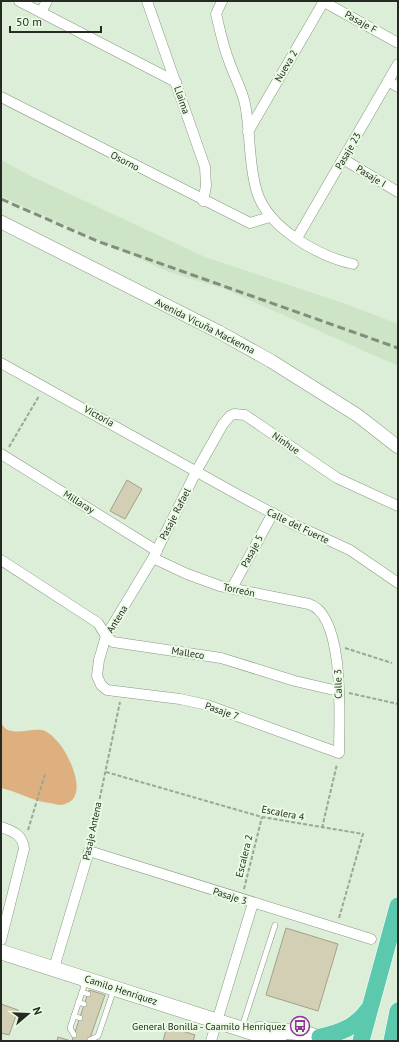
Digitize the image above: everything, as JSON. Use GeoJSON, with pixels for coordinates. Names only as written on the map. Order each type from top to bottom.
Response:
{"type":"FeatureCollection","features":[{"type":"Feature","properties":{"kind":"highway"},"geometry":{"type":"LineString","coordinates":[[361,1041],[398,906]]}},
{"type":"Feature","properties":{"kind":"highway"},"geometry":{"type":"LineString","coordinates":[[326,1039],[351,1027],[360,1019],[370,1006]]}},
{"type":"Feature","properties":{"kind":"main road","name":"Camilo Henríquez"},"geometry":{"type":"LineString","coordinates":[[1,952],[121,989],[279,1041]]}},
{"type":"Feature","properties":{"kind":"main road","name":"Camilo Henríquez"},"geometry":{"type":"LineString","coordinates":[[241,1028],[286,1031],[326,1039]]}},
{"type":"Feature","properties":{"kind":"street"},"geometry":{"type":"LineString","coordinates":[[20,1],[176,82]]}},
{"type":"Feature","properties":{"kind":"street"},"geometry":{"type":"LineString","coordinates":[[41,12],[47,1]]}},
{"type":"Feature","properties":{"kind":"street","name":"Llaima"},"geometry":{"type":"LineString","coordinates":[[147,1],[205,168],[206,186],[203,201]]}},
{"type":"Feature","properties":{"kind":"street"},"geometry":{"type":"LineString","coordinates":[[222,1],[216,14],[228,60],[244,98],[248,116],[248,132],[257,191],[264,209],[270,217],[320,253],[335,260],[352,264]]}},
{"type":"Feature","properties":{"kind":"street","name":"Nueva 2"},"geometry":{"type":"LineString","coordinates":[[248,132],[324,1]]}},
{"type":"Feature","properties":{"kind":"street","name":"Pasaje F"},"geometry":{"type":"LineString","coordinates":[[324,1],[398,43]]}},
{"type":"Feature","properties":{"kind":"street","name":"Pasaje 23"},"geometry":{"type":"LineString","coordinates":[[298,238],[398,64]]}},
{"type":"Feature","properties":{"kind":"street"},"geometry":{"type":"LineString","coordinates":[[388,81],[398,87]]}},
{"type":"Feature","properties":{"kind":"street","name":"Osorno"},"geometry":{"type":"LineString","coordinates":[[1,97],[203,201],[250,223],[270,217]]}},
{"type":"Feature","properties":{"kind":"street","name":"Pasaje I"},"geometry":{"type":"LineString","coordinates":[[343,159],[398,192]]}},
{"type":"Feature","properties":{"kind":"street","name":"Avenida Vicuña Mackenna"},"geometry":{"type":"LineString","coordinates":[[1,222],[219,332],[271,361],[357,415],[398,447]]}},
{"type":"Feature","properties":{"kind":"street","name":"Victoria"},"geometry":{"type":"LineString","coordinates":[[1,363],[197,470]]}},
{"type":"Feature","properties":{"kind":"street","name":"Ninhue"},"geometry":{"type":"LineString","coordinates":[[197,470],[226,419],[234,414],[242,414],[337,478],[398,506]]}},
{"type":"Feature","properties":{"kind":"street","name":"Millaray"},"geometry":{"type":"LineString","coordinates":[[3,455],[155,554]]}},
{"type":"Feature","properties":{"kind":"street","name":"Calle del Fuerte"},"geometry":{"type":"LineString","coordinates":[[197,470],[273,513],[350,550],[398,583]]}},
{"type":"Feature","properties":{"kind":"street","name":"Pasaje Rafael"},"geometry":{"type":"LineString","coordinates":[[155,554],[197,470]]}},
{"type":"Feature","properties":{"kind":"street","name":"Pasaje 5"},"geometry":{"type":"LineString","coordinates":[[232,588],[273,513]]}},
{"type":"Feature","properties":{"kind":"street","name":"Torreón"},"geometry":{"type":"LineString","coordinates":[[155,554],[201,580],[309,604],[318,608],[324,616]]}},
{"type":"Feature","properties":{"kind":"street","name":"Antena"},"geometry":{"type":"LineString","coordinates":[[101,685],[97,676],[99,660],[106,636],[155,554]]}},
{"type":"Feature","properties":{"kind":"street","name":"Malleco"},"geometry":{"type":"LineString","coordinates":[[1,560],[94,620],[106,636],[113,642],[221,658],[289,679],[338,691]]}},
{"type":"Feature","properties":{"kind":"street","name":"Calle 3"},"geometry":{"type":"LineString","coordinates":[[324,616],[335,645],[338,665],[339,753]]}},
{"type":"Feature","properties":{"kind":"street","name":"Pasaje 7"},"geometry":{"type":"LineString","coordinates":[[101,685],[107,690],[207,705],[339,753]]}},
{"type":"Feature","properties":{"kind":"street"},"geometry":{"type":"LineString","coordinates":[[1,827],[14,832],[23,841],[24,854],[1,940]]}},
{"type":"Feature","properties":{"kind":"street","name":"Pasaje 3"},"geometry":{"type":"LineString","coordinates":[[89,851],[241,900],[371,939]]}},
{"type":"Feature","properties":{"kind":"street","name":"Pasaje Antena"},"geometry":{"type":"LineString","coordinates":[[54,968],[89,851]]}},
{"type":"Feature","properties":{"kind":"street"},"geometry":{"type":"LineString","coordinates":[[211,1041],[253,903]]}},
{"type":"Feature","properties":{"kind":"lane"},"geometry":{"type":"LineString","coordinates":[[241,1028],[275,925]]}},
{"type":"Feature","properties":{"kind":"lane"},"geometry":{"type":"LineString","coordinates":[[74,1035],[70,1028],[84,986],[78,976]]}},
{"type":"Feature","properties":{"kind":"lane"},"geometry":{"type":"LineString","coordinates":[[90,1040],[98,1036],[112,995],[121,989]]}},
{"type":"Feature","properties":{"kind":"lane"},"geometry":{"type":"LineString","coordinates":[[82,992],[88,994]]}},
{"type":"Feature","properties":{"kind":"lane"},"geometry":{"type":"LineString","coordinates":[[103,999],[110,1002]]}},
{"type":"Feature","properties":{"kind":"lane"},"geometry":{"type":"LineString","coordinates":[[78,1002],[84,1004]]}},
{"type":"Feature","properties":{"kind":"lane"},"geometry":{"type":"LineString","coordinates":[[100,1009],[106,1011]]}},
{"type":"Feature","properties":{"kind":"lane"},"geometry":{"type":"LineString","coordinates":[[74,1016],[80,1018]]}},
{"type":"Feature","properties":{"kind":"lane"},"geometry":{"type":"LineString","coordinates":[[95,1023],[102,1025]]}},
{"type":"Feature","properties":{"kind":"path"},"geometry":{"type":"LineString","coordinates":[[3,455],[45,386]]}},
{"type":"Feature","properties":{"kind":"path"},"geometry":{"type":"LineString","coordinates":[[335,645],[392,663]]}},
{"type":"Feature","properties":{"kind":"path"},"geometry":{"type":"LineString","coordinates":[[338,691],[398,704]]}},
{"type":"Feature","properties":{"kind":"path","name":"Pasaje Antena"},"geometry":{"type":"LineString","coordinates":[[89,851],[122,692]]}},
{"type":"Feature","properties":{"kind":"path"},"geometry":{"type":"LineString","coordinates":[[322,828],[339,753]]}},
{"type":"Feature","properties":{"kind":"path","name":"Escalera 4"},"geometry":{"type":"LineString","coordinates":[[106,772],[262,817],[363,834],[336,929]]}},
{"type":"Feature","properties":{"kind":"path"},"geometry":{"type":"LineString","coordinates":[[30,826],[45,774]]}},
{"type":"Feature","properties":{"kind":"path","name":"Escalera 2"},"geometry":{"type":"LineString","coordinates":[[241,900],[262,817]]}},
{"type":"Feature","properties":{"kind":"shaded area"},"geometry":{"type":"Polygon","coordinates":[[[1,160],[33,177],[205,257],[349,305],[398,324],[398,366],[225,289],[169,272],[1,196],[1,160]]]}},
{"type":"Feature","properties":{"kind":"shaded area"},"geometry":{"type":"Polygon","coordinates":[[[1,722],[4,727],[9,730],[45,731],[60,744],[74,773],[76,792],[73,800],[63,805],[58,805],[37,800],[1,788],[1,722]]]}},
{"type":"Feature","properties":{"kind":"building"},"geometry":{"type":"Polygon","coordinates":[[[127,480],[142,489],[125,519],[110,511],[127,480]]]}},
{"type":"Feature","properties":{"kind":"building"},"geometry":{"type":"Polygon","coordinates":[[[286,928],[338,944],[318,1011],[266,995],[286,928]]]}},
{"type":"Feature","properties":{"kind":"building"},"geometry":{"type":"Polygon","coordinates":[[[89,990],[105,995],[89,1041],[72,1041],[89,990]]]}},
{"type":"Feature","properties":{"kind":"building"},"geometry":{"type":"Polygon","coordinates":[[[1,1004],[18,1010],[9,1035],[1,1033],[1,1004]]]}},
{"type":"Feature","properties":{"kind":"building"},"geometry":{"type":"Polygon","coordinates":[[[167,1026],[195,1035],[193,1041],[163,1041],[167,1026]]]}},
{"type":"Feature","properties":{"kind":"building"},"geometry":{"type":"Polygon","coordinates":[[[58,1037],[71,1041],[57,1041],[58,1037]]]}},
{"type":"Feature","properties":{"kind":"railway"},"geometry":{"type":"LineString","coordinates":[[1,199],[97,241],[398,348]]}},
{"type":"Feature","properties":{"kind":"place","name":"General Bonilla - Caamilo Henríquez"},"geometry":{"type":"Point","coordinates":[300,1026]}}]}
